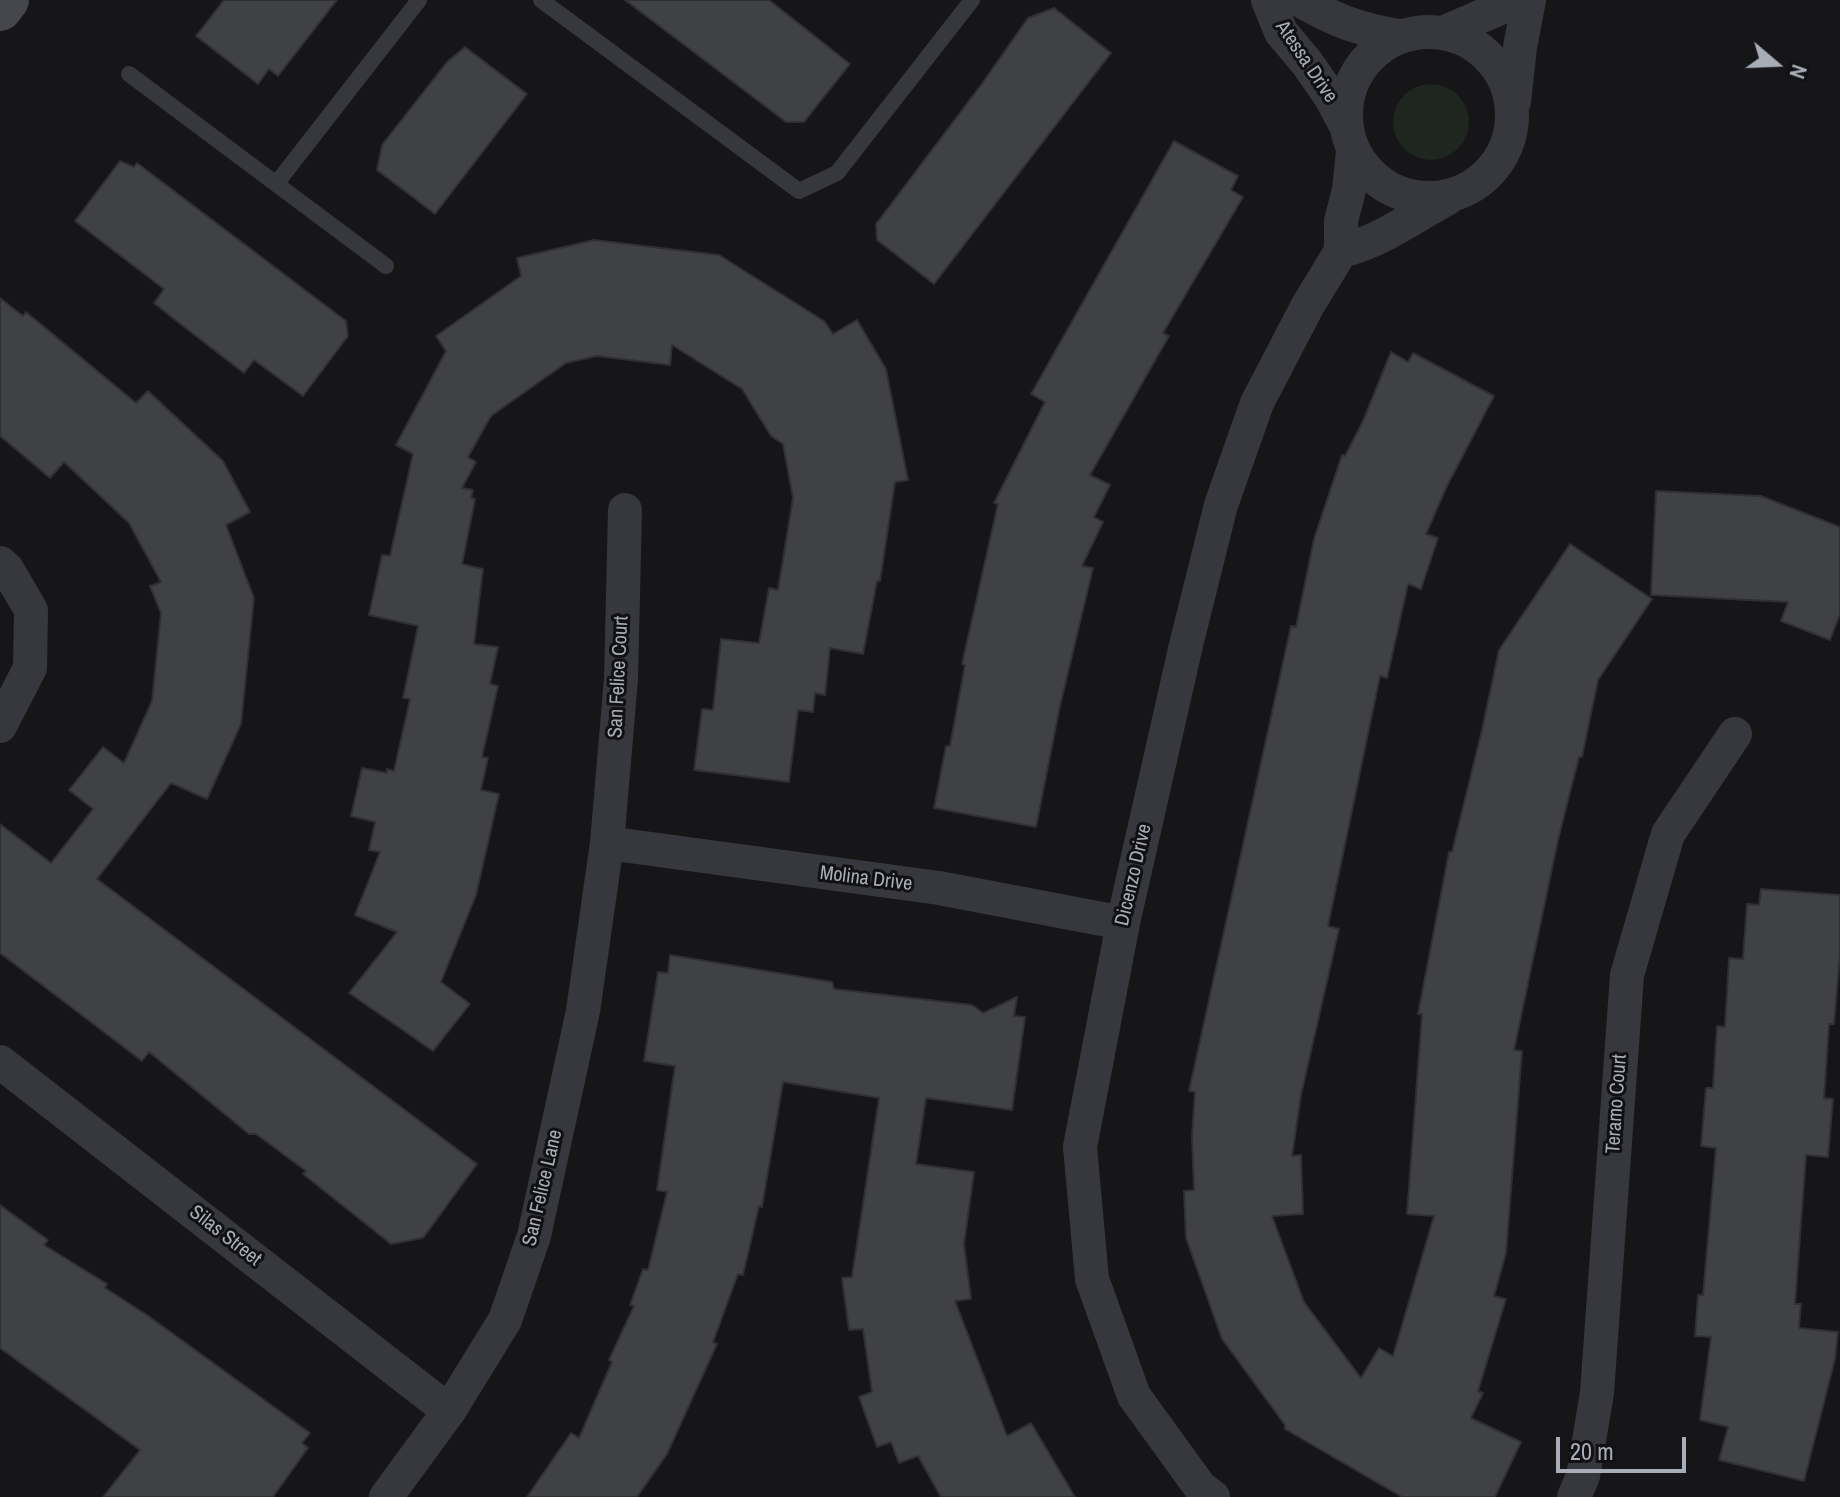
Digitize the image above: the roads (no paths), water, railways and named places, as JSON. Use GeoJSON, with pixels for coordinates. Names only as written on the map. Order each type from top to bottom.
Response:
{"type":"FeatureCollection","features":[{"type":"Feature","properties":{"kind":"main road"},"geometry":{"type":"LineString","coordinates":[[0,9],[7,0]]}},
{"type":"Feature","properties":{"kind":"street","name":"Atessa Drive"},"geometry":{"type":"LineString","coordinates":[[1268,0],[1281,32],[1330,96],[1349,137]]}},
{"type":"Feature","properties":{"kind":"street","name":"Atessa Drive"},"geometry":{"type":"LineString","coordinates":[[1300,0],[1331,18],[1364,31],[1399,36]]}},
{"type":"Feature","properties":{"kind":"street"},"geometry":{"type":"LineString","coordinates":[[1451,196],[1422,199],[1394,191],[1369,175],[1349,137],[1347,95],[1359,68],[1379,47],[1399,36],[1445,32],[1519,0]]}},
{"type":"Feature","properties":{"kind":"street"},"geometry":{"type":"LineString","coordinates":[[1341,251],[1386,233],[1477,184],[1497,163],[1509,138],[1529,0]]}},
{"type":"Feature","properties":{"kind":"street"},"geometry":{"type":"LineString","coordinates":[[1445,32],[1477,46],[1497,66],[1514,102]]}},
{"type":"Feature","properties":{"kind":"street","name":"Dicenzo Drive"},"geometry":{"type":"LineString","coordinates":[[1213,1497],[1200,1487],[1134,1396],[1092,1279],[1080,1147],[1123,923],[1221,505],[1257,403],[1308,305],[1341,251],[1341,221],[1349,190],[1349,137]]}},
{"type":"Feature","properties":{"kind":"street","name":"San Felice Court"},"geometry":{"type":"LineString","coordinates":[[607,843],[621,679],[625,510]]}},
{"type":"Feature","properties":{"kind":"street"},"geometry":{"type":"LineString","coordinates":[[0,563],[7,569],[31,610],[30,668],[0,726]]}},
{"type":"Feature","properties":{"kind":"street","name":"Teramo Court"},"geometry":{"type":"LineString","coordinates":[[1574,1497],[1583,1476],[1597,1393],[1627,975],[1668,834],[1735,734]]}},
{"type":"Feature","properties":{"kind":"street","name":"Molina Drive"},"geometry":{"type":"LineString","coordinates":[[607,843],[939,888],[1123,923]]}},
{"type":"Feature","properties":{"kind":"street","name":"San Felice Lane"},"geometry":{"type":"LineString","coordinates":[[386,1497],[449,1411],[505,1320],[534,1236],[583,1011],[607,843]]}},
{"type":"Feature","properties":{"kind":"street","name":"Silas Street"},"geometry":{"type":"LineString","coordinates":[[0,1062],[449,1411]]}},
{"type":"Feature","properties":{"kind":"lane"},"geometry":{"type":"LineString","coordinates":[[276,184],[419,0]]}},
{"type":"Feature","properties":{"kind":"lane"},"geometry":{"type":"LineString","coordinates":[[541,0],[799,191],[837,173],[972,0]]}},
{"type":"Feature","properties":{"kind":"lane"},"geometry":{"type":"LineString","coordinates":[[129,74],[386,266]]}}]}
